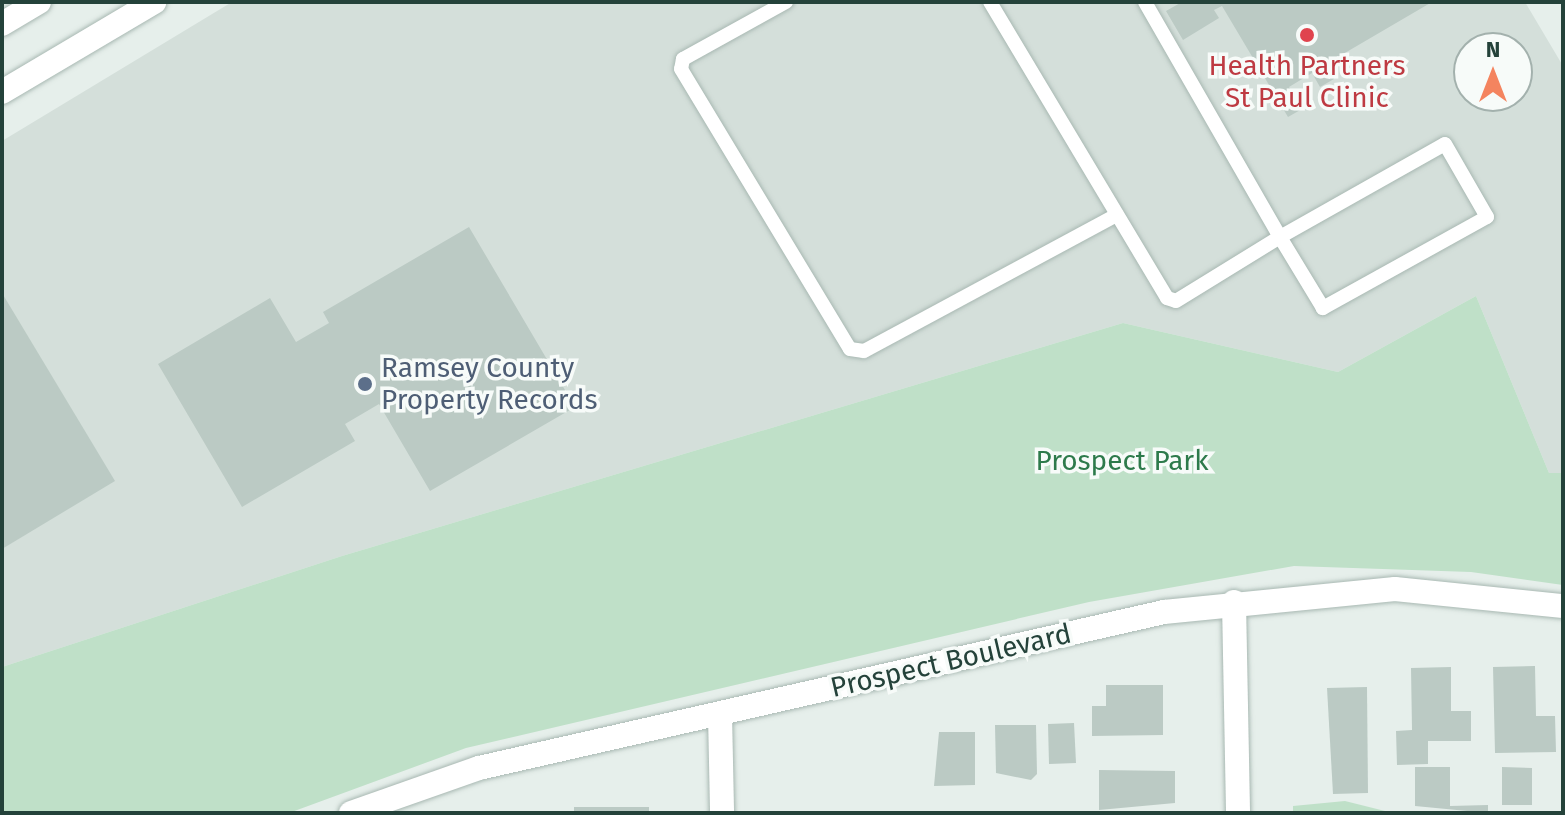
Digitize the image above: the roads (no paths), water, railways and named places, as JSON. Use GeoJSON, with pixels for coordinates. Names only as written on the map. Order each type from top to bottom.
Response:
{"type":"FeatureCollection","features":[{"type":"Feature","properties":{"kind":"street"},"geometry":{"type":"LineString","coordinates":[[2,24],[39,2]]}},
{"type":"Feature","properties":{"kind":"street"},"geometry":{"type":"LineString","coordinates":[[2,92],[154,2]]}},
{"type":"Feature","properties":{"kind":"street","name":"Prospect Boulevard"},"geometry":{"type":"LineString","coordinates":[[351,813],[479,768],[1234,602],[1395,589],[1563,606]]}},
{"type":"Feature","properties":{"kind":"street"},"geometry":{"type":"LineString","coordinates":[[1234,602],[1238,813]]}},
{"type":"Feature","properties":{"kind":"street"},"geometry":{"type":"LineString","coordinates":[[720,714],[722,813]]}},
{"type":"Feature","properties":{"kind":"lane"},"geometry":{"type":"LineString","coordinates":[[786,2],[683,59],[681,69],[850,349],[864,351],[1117,215]]}},
{"type":"Feature","properties":{"kind":"lane"},"geometry":{"type":"LineString","coordinates":[[990,2],[1117,215],[1176,301],[1280,237],[1445,144],[1487,217],[1323,308],[1280,237],[1145,2]]}},
{"type":"Feature","properties":{"kind":"place","name":"Health Partners St Paul Clinic"},"geometry":{"type":"Point","coordinates":[1307,35]}},
{"type":"Feature","properties":{"kind":"place","name":"Ramsey County Property Records"},"geometry":{"type":"Point","coordinates":[365,384]}},
{"type":"Feature","properties":{"kind":"park label","name":"Prospect Park"},"geometry":{"type":"Point","coordinates":[1122,461]}}]}
